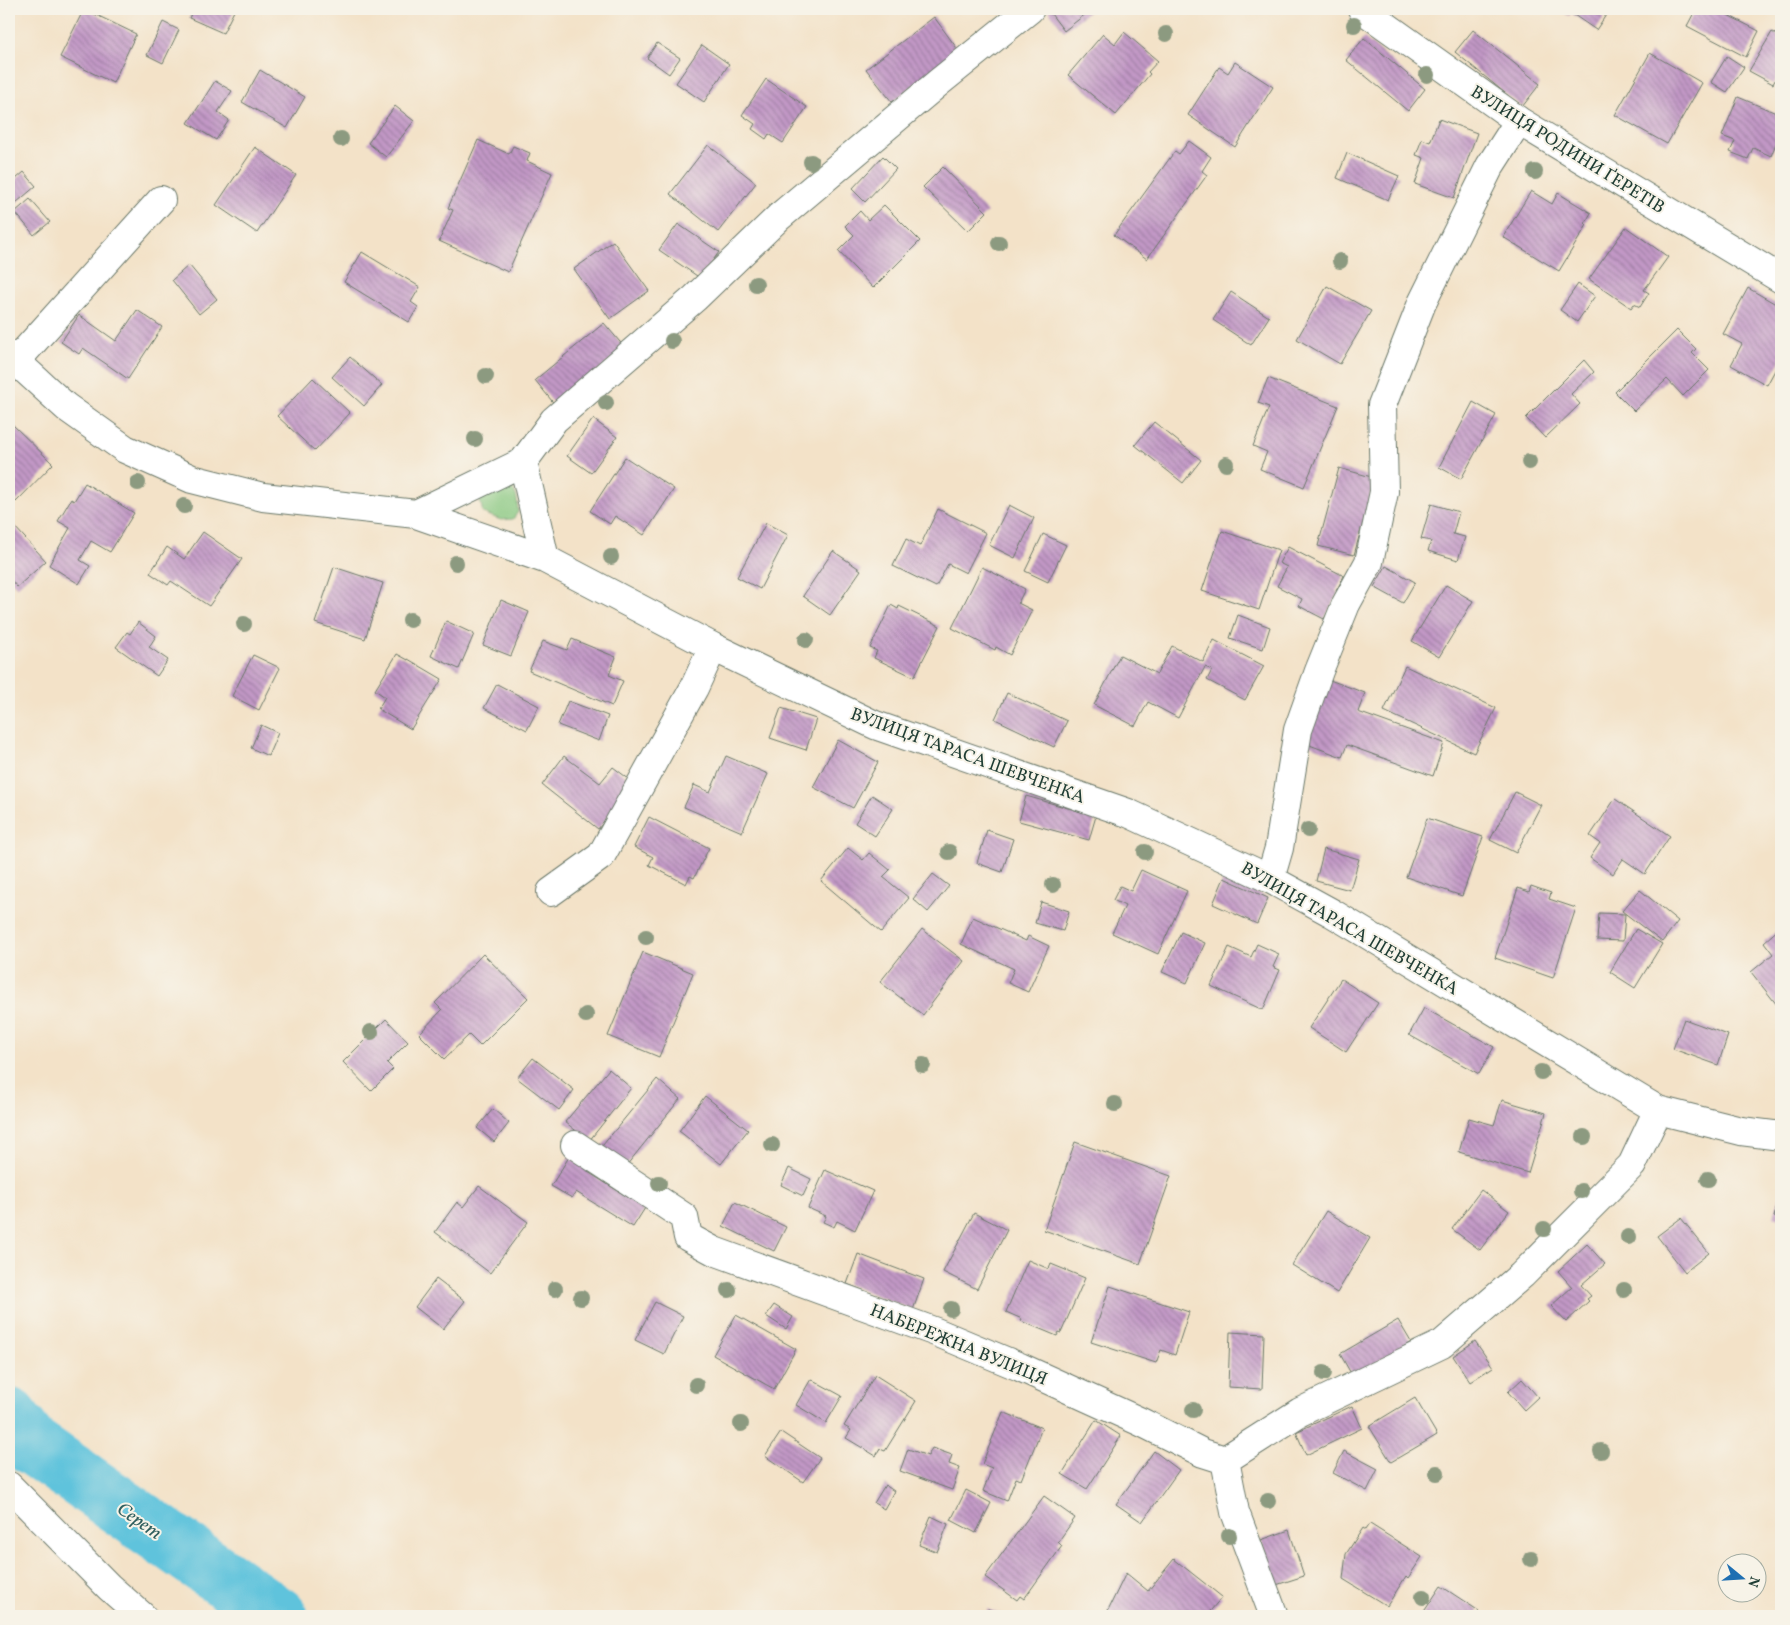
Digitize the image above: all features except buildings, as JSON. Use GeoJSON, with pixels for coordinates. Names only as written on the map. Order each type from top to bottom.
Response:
{"type":"FeatureCollection","features":[{"type":"Feature","properties":{"kind":"street"},"geometry":{"type":"LineString","coordinates":[[416,514],[523,462],[554,420],[695,298],[779,217],[938,83],[1030,9]]}},
{"type":"Feature","properties":{"kind":"street","name":"ВУЛИЦЯ РОДИНИ ҐЕРЕТІВ"},"geometry":{"type":"LineString","coordinates":[[1362,9],[1520,121],[1781,279]]}},
{"type":"Feature","properties":{"kind":"street"},"geometry":{"type":"LineString","coordinates":[[1270,879],[1279,848],[1298,730],[1343,612],[1369,562],[1384,492],[1382,405],[1422,303],[1490,166],[1520,121]]}},
{"type":"Feature","properties":{"kind":"street"},"geometry":{"type":"LineString","coordinates":[[12,358],[161,200]]}},
{"type":"Feature","properties":{"kind":"street","name":"ВУЛИЦЯ ТАРАСА ШЕВЧЕНКА"},"geometry":{"type":"LineString","coordinates":[[12,358],[66,407],[125,449],[192,479],[263,497],[416,514],[545,559],[713,647],[875,725],[1128,813],[1270,879],[1340,918],[1658,1110],[1741,1131],[1781,1136]]}},
{"type":"Feature","properties":{"kind":"street"},"geometry":{"type":"LineString","coordinates":[[523,462],[545,559]]}},
{"type":"Feature","properties":{"kind":"street"},"geometry":{"type":"LineString","coordinates":[[551,892],[601,856],[694,688],[713,647]]}},
{"type":"Feature","properties":{"kind":"street"},"geometry":{"type":"LineString","coordinates":[[1274,1616],[1235,1512],[1225,1460],[1300,1412],[1442,1344],[1522,1275],[1632,1165],[1658,1110]]}},
{"type":"Feature","properties":{"kind":"street","name":"НАБЕРЕЖНА ВУЛИЦЯ"},"geometry":{"type":"LineString","coordinates":[[575,1145],[684,1217],[688,1237],[714,1251],[926,1328],[1020,1366],[1203,1452],[1225,1460]]}},
{"type":"Feature","properties":{"kind":"street"},"geometry":{"type":"LineString","coordinates":[[9,1486],[109,1587],[142,1616]]}},
{"type":"Feature","properties":{"kind":"green space"},"geometry":{"type":"Polygon","coordinates":[[[505,485],[515,492],[516,496],[518,512],[513,519],[501,520],[483,513],[480,500],[482,489],[505,485]]]}},
{"type":"Feature","properties":{"kind":"waterway","name":"Серет"},"geometry":{"type":"LineString","coordinates":[[9,1417],[30,1444],[278,1616]]}}]}
